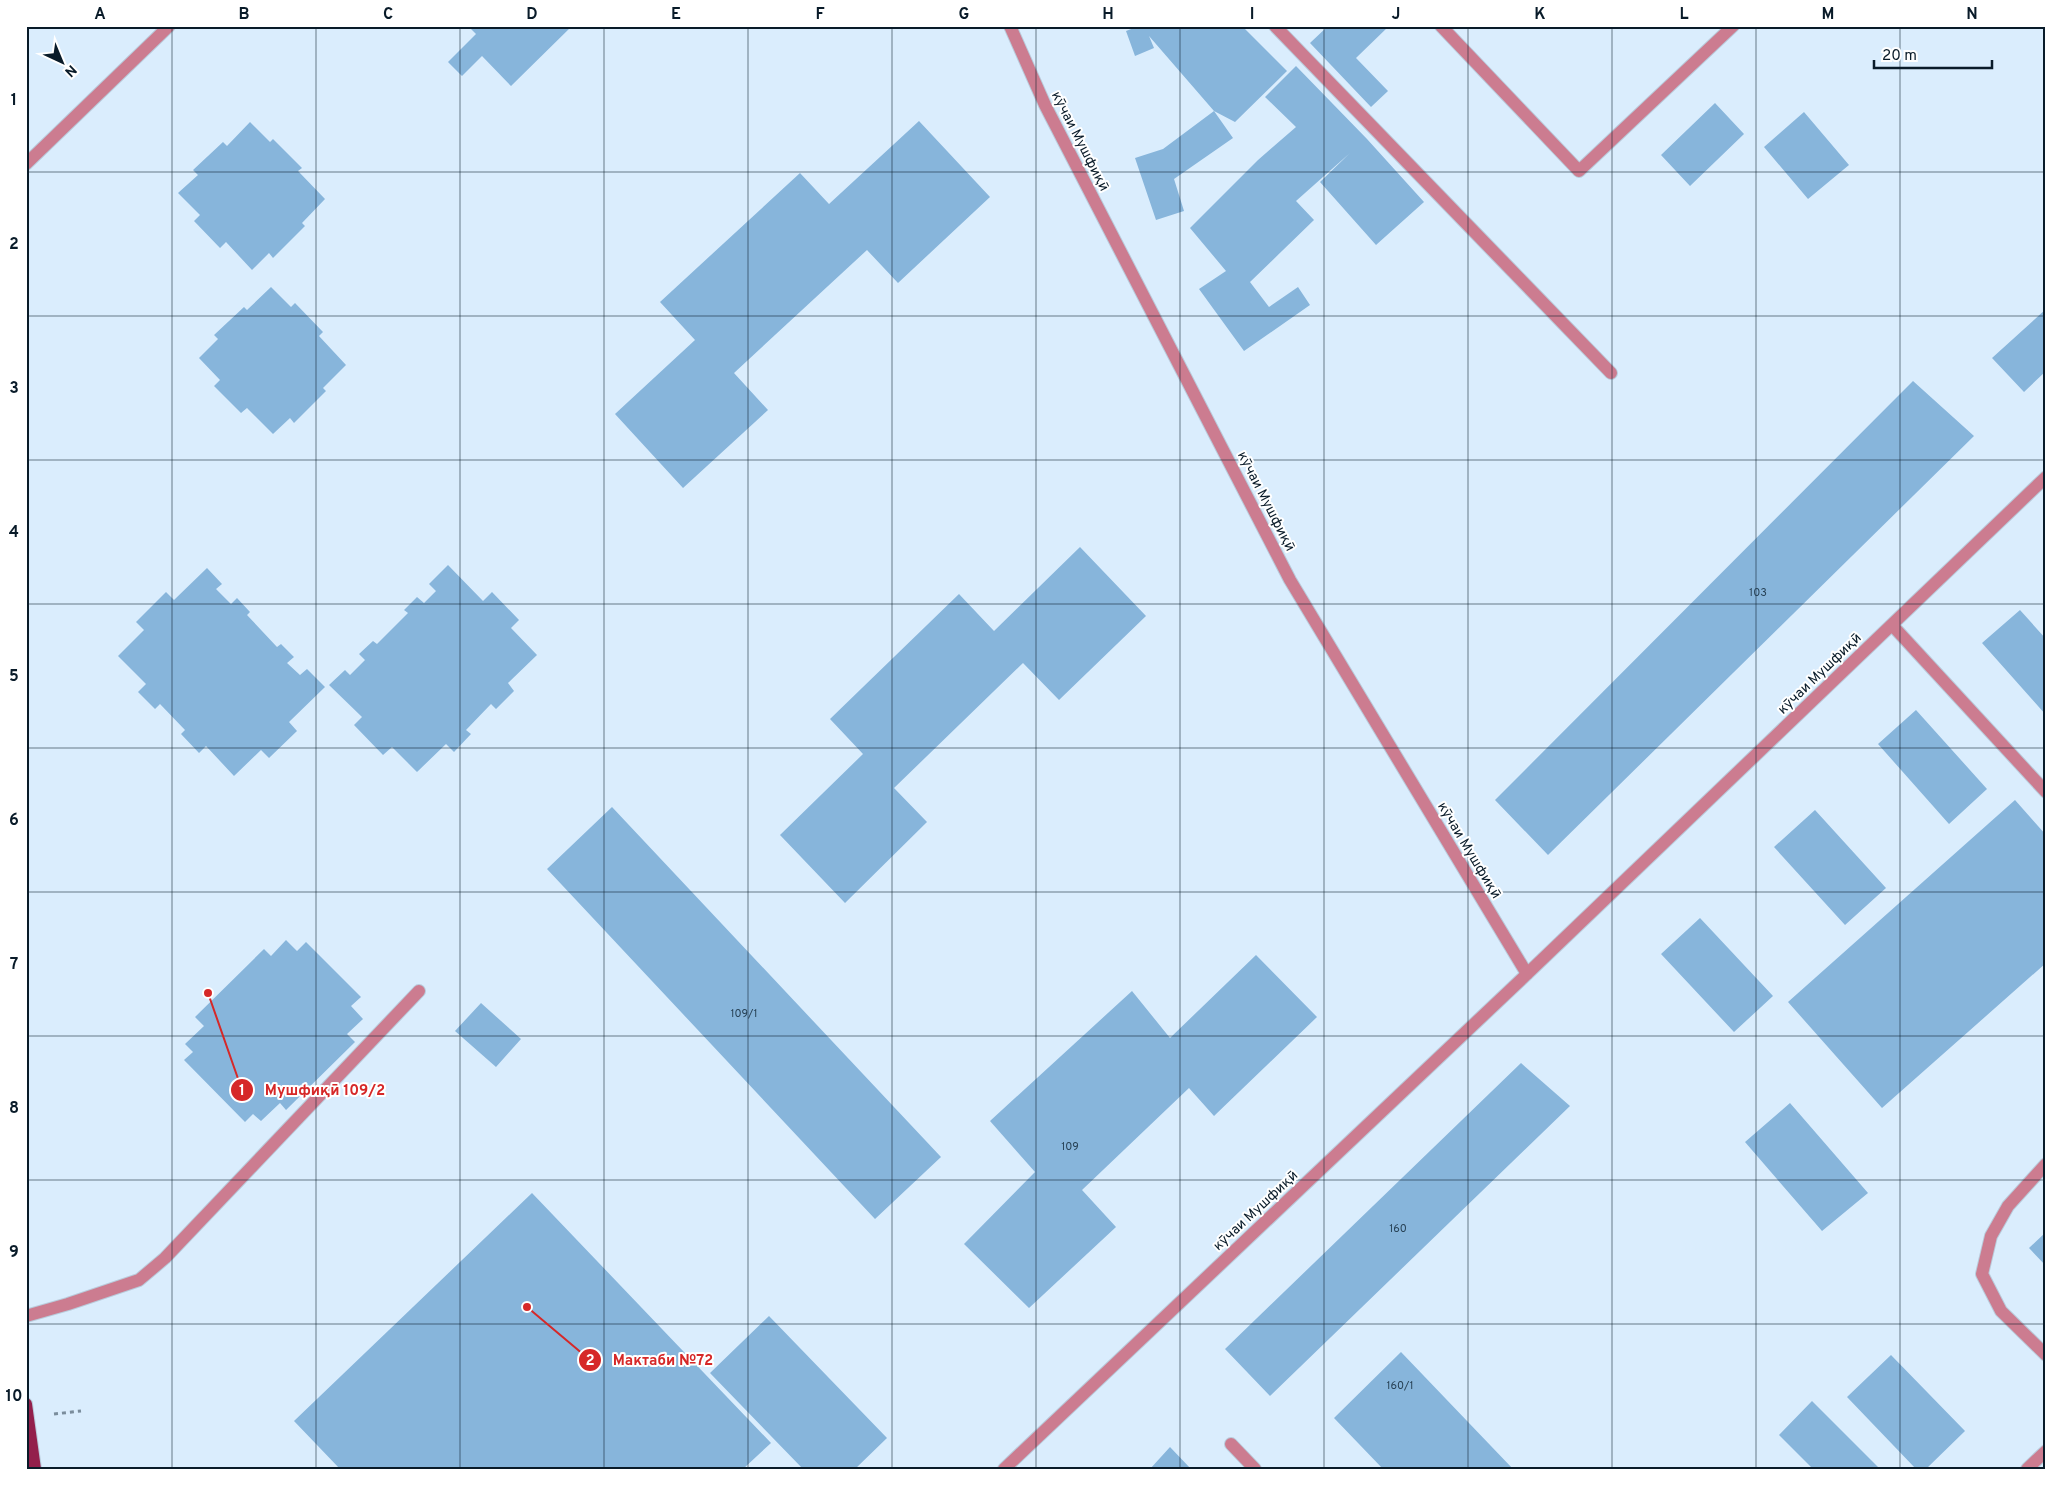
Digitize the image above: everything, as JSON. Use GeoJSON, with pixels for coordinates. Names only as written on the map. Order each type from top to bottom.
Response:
{"type":"FeatureCollection","features":[{"type":"Feature","properties":{"kind":"main road"},"geometry":{"type":"LineString","coordinates":[[26,1404],[36,1469]]}},
{"type":"Feature","properties":{"kind":"street"},"geometry":{"type":"LineString","coordinates":[[26,164],[169,26]]}},
{"type":"Feature","properties":{"kind":"street","name":"кӯчаи Мушфиқӣ"},"geometry":{"type":"LineString","coordinates":[[1010,26],[1045,105],[1290,580],[1527,974]]}},
{"type":"Feature","properties":{"kind":"street"},"geometry":{"type":"LineString","coordinates":[[1275,26],[1611,373]]}},
{"type":"Feature","properties":{"kind":"street"},"geometry":{"type":"LineString","coordinates":[[1441,26],[1579,171],[1732,27]]}},
{"type":"Feature","properties":{"kind":"street","name":"кӯчаи Мушфиқӣ"},"geometry":{"type":"LineString","coordinates":[[1004,1469],[1527,974],[2046,478]]}},
{"type":"Feature","properties":{"kind":"street"},"geometry":{"type":"LineString","coordinates":[[1892,625],[2046,792]]}},
{"type":"Feature","properties":{"kind":"street"},"geometry":{"type":"LineString","coordinates":[[26,1316],[139,1280],[165,1258],[419,991]]}},
{"type":"Feature","properties":{"kind":"street"},"geometry":{"type":"LineString","coordinates":[[2046,1164],[2008,1206],[1991,1236],[1982,1274],[2001,1311],[2046,1354]]}},
{"type":"Feature","properties":{"kind":"street"},"geometry":{"type":"LineString","coordinates":[[1231,1444],[1255,1469]]}},
{"type":"Feature","properties":{"kind":"street"},"geometry":{"type":"LineString","coordinates":[[2027,1469],[2046,1451]]}},
{"type":"Feature","properties":{"kind":"building"},"geometry":{"type":"Polygon","coordinates":[[[468,26],[572,26],[511,86],[482,56],[462,76],[448,62],[476,34],[468,26]]]}},
{"type":"Feature","properties":{"kind":"building"},"geometry":{"type":"Polygon","coordinates":[[[1139,26],[1242,26],[1287,71],[1235,122],[1214,111],[1149,36],[1154,48],[1135,56],[1126,31],[1139,26]]]}},
{"type":"Feature","properties":{"kind":"building"},"geometry":{"type":"Polygon","coordinates":[[[1328,26],[1389,26],[1356,58],[1388,91],[1371,107],[1310,43],[1328,26]]]}},
{"type":"Feature","properties":{"kind":"building"},"geometry":{"type":"Polygon","coordinates":[[[1296,66],[1367,139],[1424,202],[1376,245],[1320,182],[1350,153],[1296,201],[1314,220],[1250,282],[1269,307],[1298,287],[1310,305],[1244,351],[1199,289],[1226,271],[1190,228],[1258,160],[1296,127],[1265,97],[1296,66]]]}},
{"type":"Feature","properties":{"kind":"building"},"geometry":{"type":"Polygon","coordinates":[[[1715,103],[1744,134],[1690,186],[1661,155],[1715,103]]]}},
{"type":"Feature","properties":{"kind":"building"},"geometry":{"type":"Polygon","coordinates":[[[1214,111],[1233,138],[1174,179],[1184,211],[1156,220],[1135,158],[1163,149],[1214,111]]]}},
{"type":"Feature","properties":{"kind":"building"},"geometry":{"type":"Polygon","coordinates":[[[1804,112],[1849,165],[1808,199],[1764,147],[1804,112]]]}},
{"type":"Feature","properties":{"kind":"building"},"geometry":{"type":"Polygon","coordinates":[[[919,121],[990,197],[898,283],[867,250],[734,373],[768,410],[683,488],[615,414],[695,340],[660,302],[800,173],[829,204],[919,121]]]}},
{"type":"Feature","properties":{"kind":"building"},"geometry":{"type":"Polygon","coordinates":[[[250,122],[270,142],[273,139],[302,168],[298,171],[325,199],[302,223],[305,226],[273,258],[269,253],[252,270],[226,242],[220,248],[194,221],[200,215],[178,193],[198,175],[193,170],[223,142],[227,146],[250,122]]]}},
{"type":"Feature","properties":{"kind":"building"},"geometry":{"type":"Polygon","coordinates":[[[271,287],[291,307],[295,303],[323,332],[319,336],[346,365],[323,388],[326,391],[294,423],[290,418],[273,434],[247,408],[241,413],[214,386],[220,380],[199,358],[218,339],[214,335],[244,307],[247,310],[271,287]]]}},
{"type":"Feature","properties":{"kind":"building"},"geometry":{"type":"Polygon","coordinates":[[[2046,309],[2046,371],[2024,392],[1992,358],[2046,309]]]}},
{"type":"Feature","properties":{"kind":"building"},"geometry":{"type":"Polygon","coordinates":[[[1913,381],[1974,436],[1548,855],[1495,800],[1913,381]]]}},
{"type":"Feature","properties":{"kind":"building"},"geometry":{"type":"Polygon","coordinates":[[[1080,547],[1146,616],[1059,700],[1023,663],[894,788],[927,822],[845,903],[780,835],[863,754],[830,719],[959,594],[994,631],[1080,547]]]}},
{"type":"Feature","properties":{"kind":"building"},"geometry":{"type":"Polygon","coordinates":[[[448,565],[483,601],[492,592],[519,620],[511,628],[537,655],[508,683],[514,691],[496,709],[491,704],[466,730],[471,734],[454,752],[446,744],[417,772],[392,747],[383,755],[354,725],[362,717],[329,685],[345,670],[350,675],[365,660],[359,654],[373,641],[377,644],[408,613],[404,610],[417,597],[424,603],[436,591],[429,584],[448,565]]]}},
{"type":"Feature","properties":{"kind":"building"},"geometry":{"type":"Polygon","coordinates":[[[207,568],[222,584],[216,589],[231,604],[237,598],[250,612],[247,615],[277,647],[281,644],[294,657],[287,663],[300,675],[307,669],[325,687],[289,722],[297,731],[269,758],[261,750],[234,776],[206,746],[199,753],[181,734],[185,730],[160,704],[155,709],[138,692],[146,684],[118,656],[144,630],[136,622],[166,592],[174,600],[207,568]]]}},
{"type":"Feature","properties":{"kind":"building"},"geometry":{"type":"Polygon","coordinates":[[[2020,610],[2046,639],[2046,715],[1982,643],[2020,610]]]}},
{"type":"Feature","properties":{"kind":"building"},"geometry":{"type":"Polygon","coordinates":[[[1916,710],[1987,789],[1949,824],[1878,744],[1916,710]]]}},
{"type":"Feature","properties":{"kind":"building"},"geometry":{"type":"Polygon","coordinates":[[[2015,800],[2046,835],[2046,963],[1882,1108],[1788,1002],[2015,800]]]}},
{"type":"Feature","properties":{"kind":"building"},"geometry":{"type":"Polygon","coordinates":[[[612,807],[941,1157],[875,1219],[547,869],[612,807]]]}},
{"type":"Feature","properties":{"kind":"building"},"geometry":{"type":"Polygon","coordinates":[[[1815,810],[1886,888],[1845,925],[1774,847],[1815,810]]]}},
{"type":"Feature","properties":{"kind":"building"},"geometry":{"type":"Polygon","coordinates":[[[1700,918],[1773,996],[1734,1032],[1661,954],[1700,918]]]}},
{"type":"Feature","properties":{"kind":"building"},"geometry":{"type":"Polygon","coordinates":[[[286,940],[297,951],[306,942],[361,997],[351,1006],[363,1019],[347,1034],[355,1042],[286,1110],[280,1103],[261,1121],[253,1114],[245,1122],[184,1060],[193,1052],[185,1044],[204,1026],[195,1017],[264,949],[271,956],[286,940]]]}},
{"type":"Feature","properties":{"kind":"building"},"geometry":{"type":"Polygon","coordinates":[[[1256,955],[1317,1017],[1214,1116],[1189,1088],[1082,1190],[1116,1227],[1029,1308],[964,1244],[1035,1172],[990,1121],[1132,991],[1170,1038],[1256,955]]]}},
{"type":"Feature","properties":{"kind":"building"},"geometry":{"type":"Polygon","coordinates":[[[481,1003],[521,1039],[496,1067],[455,1031],[481,1003]]]}},
{"type":"Feature","properties":{"kind":"building"},"geometry":{"type":"Polygon","coordinates":[[[1521,1063],[1570,1106],[1270,1396],[1225,1349],[1521,1063]]]}},
{"type":"Feature","properties":{"kind":"building"},"geometry":{"type":"Polygon","coordinates":[[[1790,1103],[1868,1193],[1822,1231],[1745,1142],[1790,1103]]]}},
{"type":"Feature","properties":{"kind":"building"},"geometry":{"type":"Polygon","coordinates":[[[532,1193],[771,1443],[743,1469],[340,1469],[294,1421],[532,1193]]]}},
{"type":"Feature","properties":{"kind":"building"},"geometry":{"type":"Polygon","coordinates":[[[2046,1232],[2046,1266],[2029,1248],[2046,1232]]]}},
{"type":"Feature","properties":{"kind":"building"},"geometry":{"type":"Polygon","coordinates":[[[769,1316],[887,1438],[855,1469],[803,1469],[710,1373],[769,1316]]]}},
{"type":"Feature","properties":{"kind":"building"},"geometry":{"type":"Polygon","coordinates":[[[1401,1352],[1513,1469],[1383,1469],[1334,1418],[1401,1352]]]}},
{"type":"Feature","properties":{"kind":"building"},"geometry":{"type":"Polygon","coordinates":[[[1891,1355],[1965,1431],[1926,1469],[1916,1469],[1847,1397],[1891,1355]]]}},
{"type":"Feature","properties":{"kind":"building"},"geometry":{"type":"Polygon","coordinates":[[[1812,1401],[1880,1469],[1813,1469],[1779,1435],[1812,1401]]]}},
{"type":"Feature","properties":{"kind":"building"},"geometry":{"type":"Polygon","coordinates":[[[1170,1447],[1191,1469],[1150,1469],[1170,1447]]]}},
{"type":"Feature","properties":{"kind":"place","name":"Мушфиқӣ 109/2"},"geometry":{"type":"Point","coordinates":[208,993]}},
{"type":"Feature","properties":{"kind":"place","name":"Мактаби №72"},"geometry":{"type":"Point","coordinates":[527,1307]}}]}
